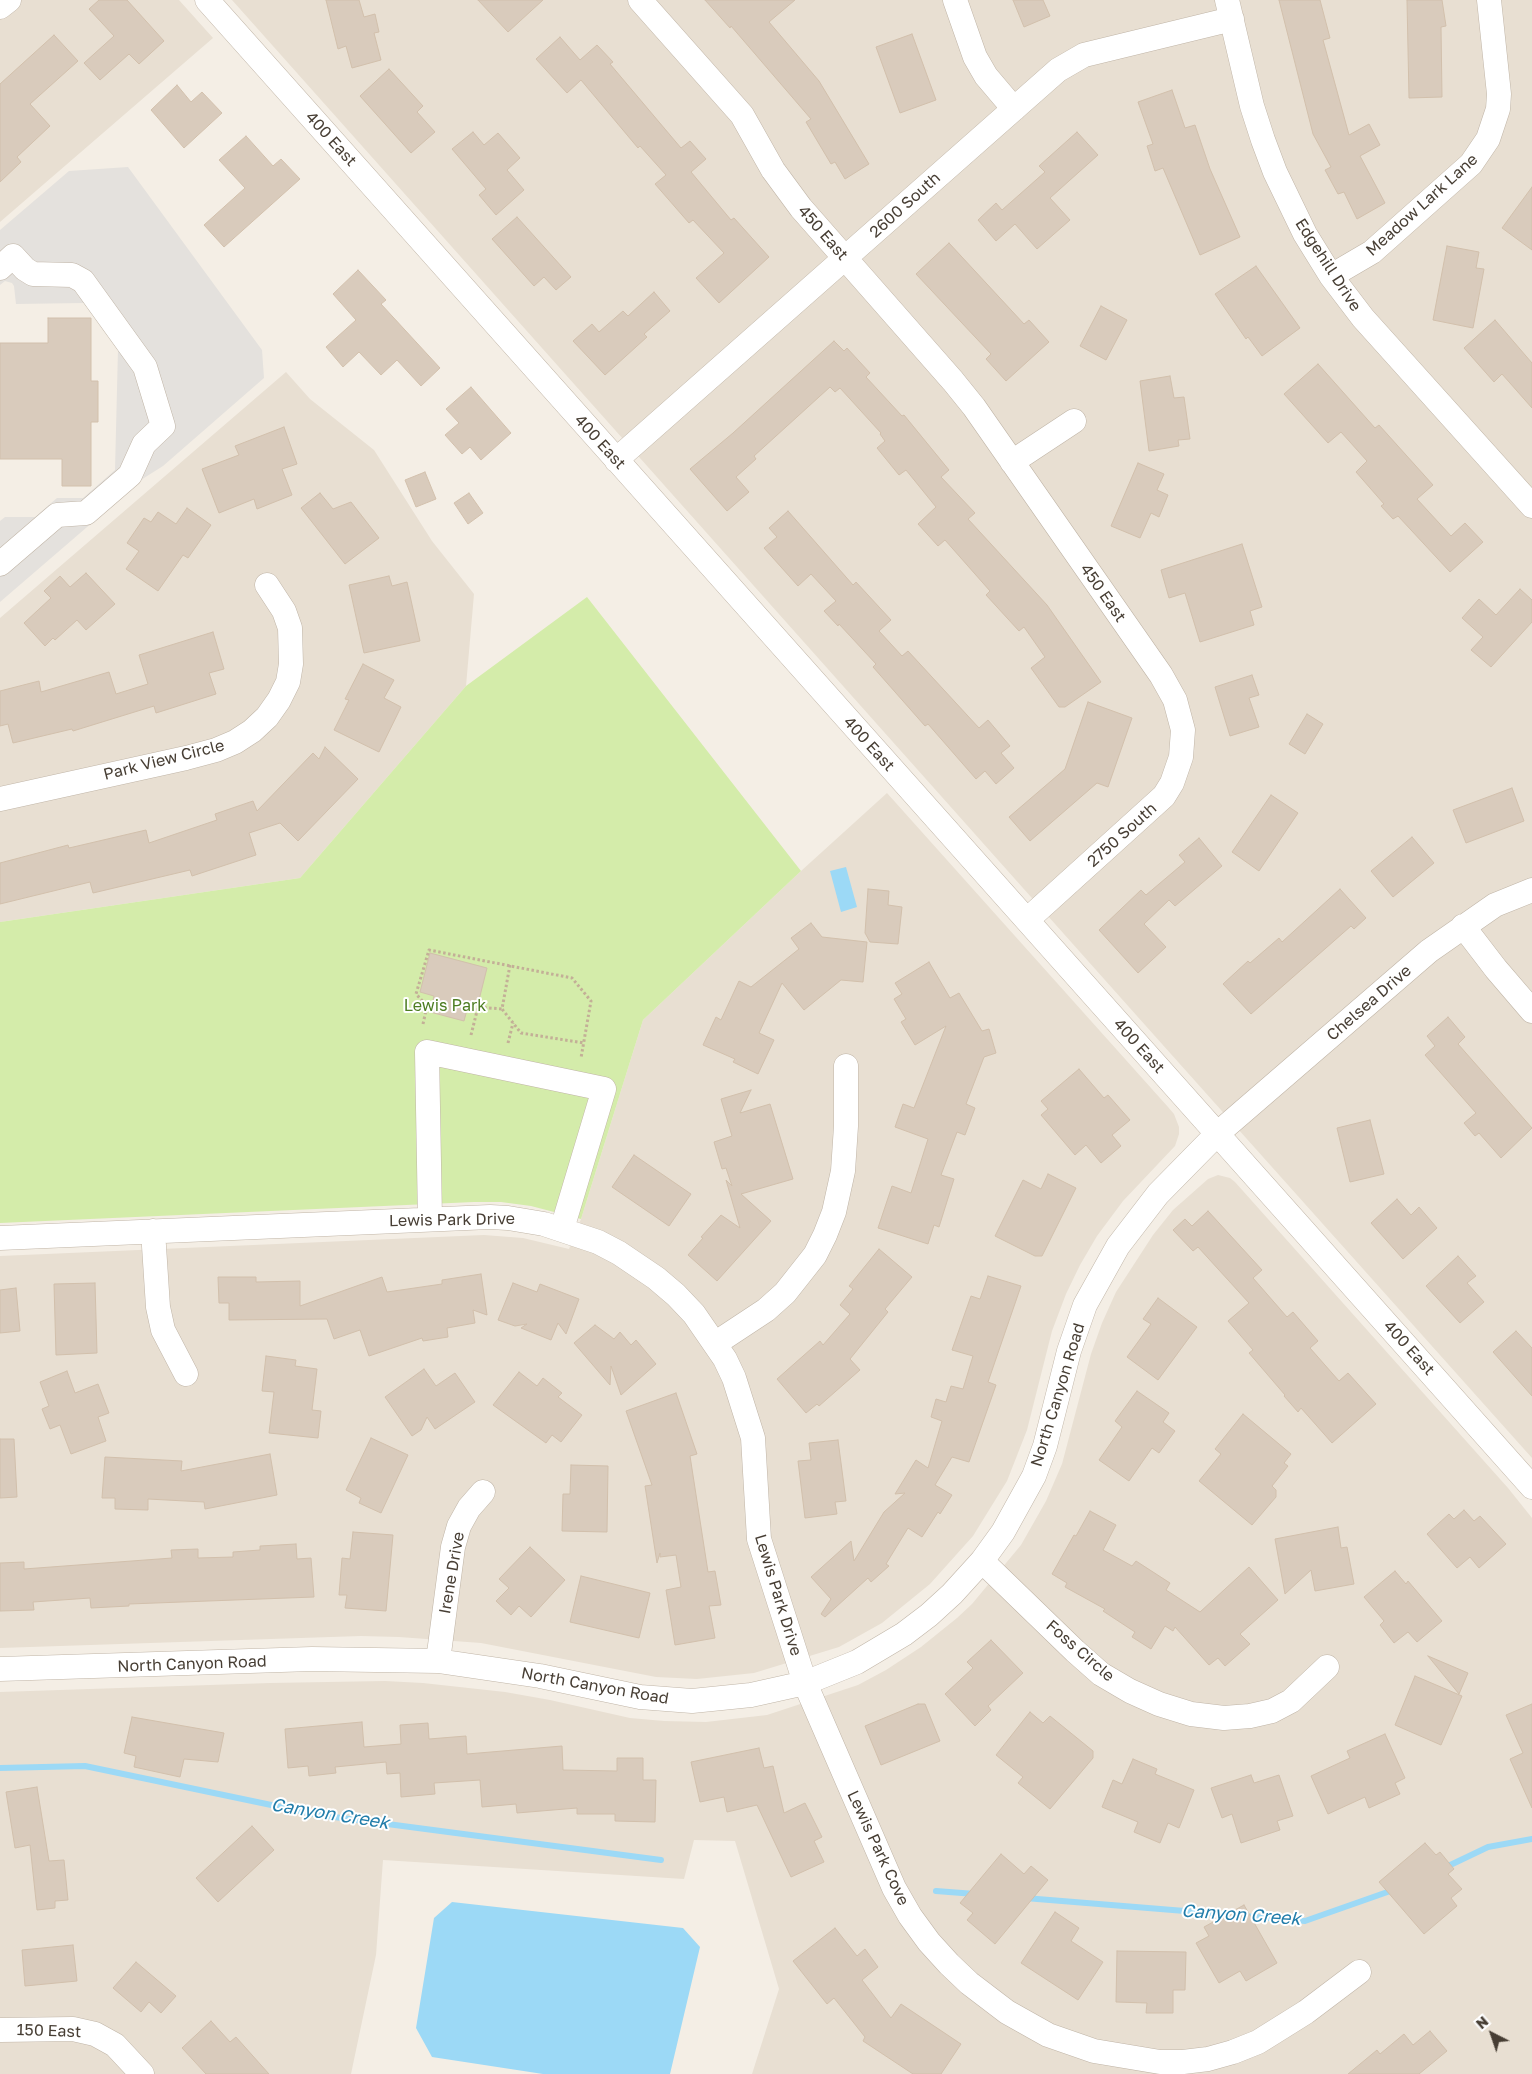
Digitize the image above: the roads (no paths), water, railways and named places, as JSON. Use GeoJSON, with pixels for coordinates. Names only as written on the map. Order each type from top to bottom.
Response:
{"type":"FeatureCollection","features":[{"type":"Feature","properties":{"kind":"street"},"geometry":{"type":"LineString","coordinates":[[0,7],[9,0]]}},
{"type":"Feature","properties":{"kind":"street","name":"400 East"},"geometry":{"type":"LineString","coordinates":[[207,0],[1532,1487]]}},
{"type":"Feature","properties":{"kind":"street","name":"450 East"},"geometry":{"type":"LineString","coordinates":[[640,0],[742,115],[785,188],[974,407],[1169,687],[1180,715],[1183,730]]}},
{"type":"Feature","properties":{"kind":"street"},"geometry":{"type":"LineString","coordinates":[[955,0],[978,62],[986,76],[1014,109]]}},
{"type":"Feature","properties":{"kind":"street","name":"Meadow Lark Lane"},"geometry":{"type":"LineString","coordinates":[[1331,276],[1372,252],[1471,164],[1488,139],[1498,109],[1499,94],[1489,0]]}},
{"type":"Feature","properties":{"kind":"street","name":"2600 South"},"geometry":{"type":"LineString","coordinates":[[616,460],[1058,70],[1084,55],[1229,10]]}},
{"type":"Feature","properties":{"kind":"street","name":"Edgehill Drive"},"geometry":{"type":"LineString","coordinates":[[1229,10],[1252,106],[1275,172],[1305,234],[1331,276],[1363,318],[1532,506]]}},
{"type":"Feature","properties":{"kind":"street"},"geometry":{"type":"LineString","coordinates":[[0,268],[13,256],[25,269],[33,274],[72,275],[83,281],[145,367],[163,426],[144,444],[130,475],[94,507],[86,513],[57,515],[0,564]]}},
{"type":"Feature","properties":{"kind":"street"},"geometry":{"type":"LineString","coordinates":[[1012,462],[1074,421]]}},
{"type":"Feature","properties":{"kind":"street","name":"Park View Circle"},"geometry":{"type":"LineString","coordinates":[[0,798],[216,750],[235,742],[252,731],[267,717],[279,700],[288,682],[291,664],[290,628],[284,611],[267,585]]}},
{"type":"Feature","properties":{"kind":"street","name":"2750 South"},"geometry":{"type":"LineString","coordinates":[[1027,920],[1164,796],[1178,771],[1183,730]]}},
{"type":"Feature","properties":{"kind":"street","name":"Chelsea Drive"},"geometry":{"type":"LineString","coordinates":[[1217,1134],[1428,952],[1495,905],[1532,890]]}},
{"type":"Feature","properties":{"kind":"street"},"geometry":{"type":"LineString","coordinates":[[1463,926],[1491,964],[1532,1011]]}},
{"type":"Feature","properties":{"kind":"street"},"geometry":{"type":"LineString","coordinates":[[430,1219],[427,1052],[604,1089],[562,1229]]}},
{"type":"Feature","properties":{"kind":"street"},"geometry":{"type":"LineString","coordinates":[[716,1343],[766,1310],[785,1293],[815,1255],[825,1235],[834,1212],[843,1171],[846,1126],[846,1066]]}},
{"type":"Feature","properties":{"kind":"street","name":"North Canyon Road"},"geometry":{"type":"LineString","coordinates":[[0,1669],[312,1659],[438,1661],[540,1676],[640,1697],[683,1700],[751,1695],[805,1683],[857,1662],[904,1634],[952,1594],[982,1561],[1003,1532],[1034,1476],[1051,1429],[1077,1328],[1085,1306],[1100,1276],[1118,1246],[1153,1201],[1217,1134]]}},
{"type":"Feature","properties":{"kind":"street","name":"Lewis Park Drive"},"geometry":{"type":"LineString","coordinates":[[0,1238],[430,1219],[508,1218],[562,1229],[598,1242],[638,1264],[676,1295],[694,1314],[716,1343],[734,1378],[753,1438],[756,1518],[759,1539],[805,1683]]}},
{"type":"Feature","properties":{"kind":"street"},"geometry":{"type":"LineString","coordinates":[[153,1231],[158,1307],[162,1330],[186,1374]]}},
{"type":"Feature","properties":{"kind":"street","name":"Irene Drive"},"geometry":{"type":"LineString","coordinates":[[438,1661],[453,1547],[459,1526],[469,1508],[483,1492]]}},
{"type":"Feature","properties":{"kind":"street","name":"Foss Circle"},"geometry":{"type":"LineString","coordinates":[[982,1561],[1101,1674],[1130,1691],[1167,1707],[1191,1714],[1224,1718],[1250,1716],[1272,1711],[1291,1701],[1327,1666]]}},
{"type":"Feature","properties":{"kind":"street","name":"Lewis Park Cove"},"geometry":{"type":"LineString","coordinates":[[805,1683],[894,1888],[910,1916],[929,1942],[969,1983],[1007,2012],[1027,2024],[1070,2044],[1126,2066],[1160,2062],[1183,2062],[1233,2052],[1258,2042],[1282,2029],[1360,1972]]}},
{"type":"Feature","properties":{"kind":"street","name":"150 East"},"geometry":{"type":"LineString","coordinates":[[0,2030],[84,2030],[115,2045],[142,2074]]}},
{"type":"Feature","properties":{"kind":"water"},"geometry":{"type":"Polygon","coordinates":[[[846,867],[857,907],[841,912],[830,871],[846,867]]]}},
{"type":"Feature","properties":{"kind":"water"},"geometry":{"type":"Polygon","coordinates":[[[452,1902],[683,1928],[700,1947],[670,2074],[543,2074],[432,2057],[416,2028],[434,1918],[452,1902]]]}},
{"type":"Feature","properties":{"kind":"waterway","name":"Canyon Creek"},"geometry":{"type":"LineString","coordinates":[[0,1768],[85,1766],[319,1815],[661,1860]]}},
{"type":"Feature","properties":{"kind":"waterway","name":"Canyon Creek"},"geometry":{"type":"LineString","coordinates":[[1444,1868],[1488,1847],[1532,1839]]}},
{"type":"Feature","properties":{"kind":"waterway","name":"Canyon Creek"},"geometry":{"type":"LineString","coordinates":[[1244,1916],[1305,1921],[1396,1889]]}},
{"type":"Feature","properties":{"kind":"waterway","name":"Canyon Creek"},"geometry":{"type":"LineString","coordinates":[[936,1891],[975,1894]]}},
{"type":"Feature","properties":{"kind":"waterway","name":"Canyon Creek"},"geometry":{"type":"LineString","coordinates":[[1025,1898],[1234,1915]]}},
{"type":"Feature","properties":{"kind":"park label","name":"Lewis Park"},"geometry":{"type":"Point","coordinates":[445,1006]}}]}
